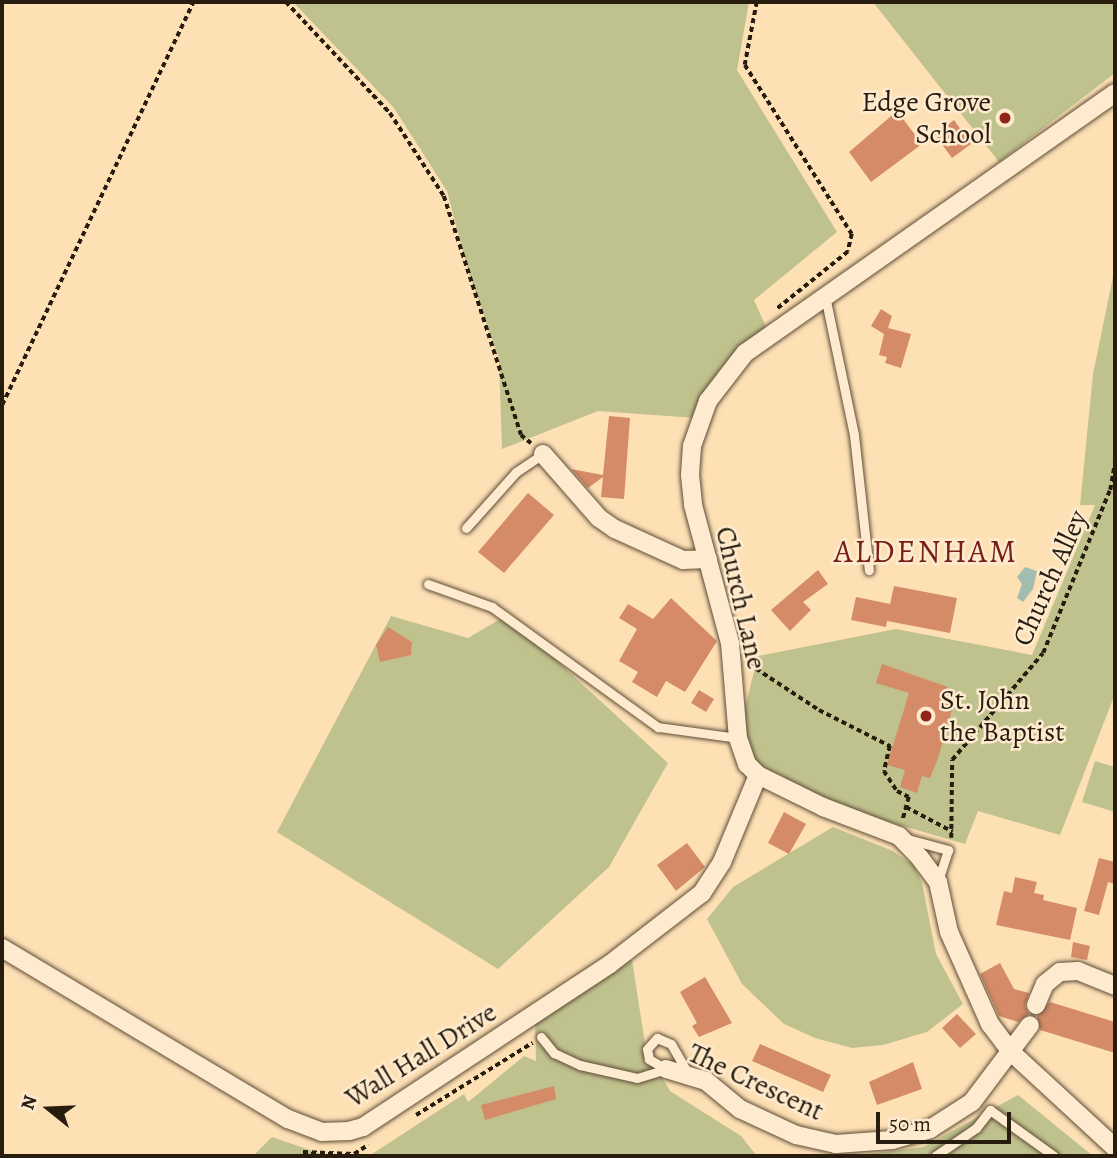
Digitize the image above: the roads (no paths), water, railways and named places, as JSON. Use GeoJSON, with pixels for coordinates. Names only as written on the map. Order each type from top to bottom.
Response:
{"type":"FeatureCollection","features":[{"type":"Feature","properties":{"kind":"street","name":"Church Lane"},"geometry":{"type":"LineString","coordinates":[[758,775],[747,764],[738,738],[733,661],[692,505],[691,465],[697,425],[722,381],[776,328],[1115,93]]}},
{"type":"Feature","properties":{"kind":"street"},"geometry":{"type":"LineString","coordinates":[[543,454],[599,518],[615,529],[683,560],[708,559]]}},
{"type":"Feature","properties":{"kind":"street"},"geometry":{"type":"LineString","coordinates":[[758,775],[823,807],[899,836],[938,882],[949,932],[975,995],[1010,1051],[1115,1148]]}},
{"type":"Feature","properties":{"kind":"street","name":"Wall Hall Drive"},"geometry":{"type":"LineString","coordinates":[[2,948],[288,1119],[322,1132],[349,1131],[363,1127],[610,964],[702,893],[722,862],[758,775]]}},
{"type":"Feature","properties":{"kind":"street"},"geometry":{"type":"LineString","coordinates":[[1036,1005],[1045,984],[1060,972],[1077,971],[1115,986]]}},
{"type":"Feature","properties":{"kind":"street","name":"The Crescent"},"geometry":{"type":"LineString","coordinates":[[666,1069],[706,1081],[740,1108],[796,1135],[835,1144],[892,1140],[930,1129],[977,1109],[1010,1051],[1030,1026]]}},
{"type":"Feature","properties":{"kind":"lane"},"geometry":{"type":"LineString","coordinates":[[825,296],[854,435],[869,569]]}},
{"type":"Feature","properties":{"kind":"lane"},"geometry":{"type":"LineString","coordinates":[[466,528],[516,472],[543,454]]}},
{"type":"Feature","properties":{"kind":"lane"},"geometry":{"type":"LineString","coordinates":[[428,584],[492,607],[658,727],[738,738]]}},
{"type":"Feature","properties":{"kind":"lane"},"geometry":{"type":"LineString","coordinates":[[899,836],[948,850],[938,882]]}},
{"type":"Feature","properties":{"kind":"lane","name":"The Crescent"},"geometry":{"type":"LineString","coordinates":[[541,1037],[554,1053],[580,1065],[637,1078],[666,1069]]}},
{"type":"Feature","properties":{"kind":"lane"},"geometry":{"type":"LineString","coordinates":[[666,1069],[649,1059],[647,1049],[657,1038],[671,1044],[689,1075]]}},
{"type":"Feature","properties":{"kind":"lane"},"geometry":{"type":"LineString","coordinates":[[935,1156],[976,1128],[977,1109],[996,1111],[1054,1156]]}},
{"type":"Feature","properties":{"kind":"place","name":"Edge Grove School"},"geometry":{"type":"Point","coordinates":[1005,118]}},
{"type":"Feature","properties":{"kind":"place","name":"St. John the Baptist"},"geometry":{"type":"Point","coordinates":[926,716]}},
{"type":"Feature","properties":{"kind":"district","name":"ALDENHAM"},"geometry":{"type":"Point","coordinates":[926,551]}}]}
